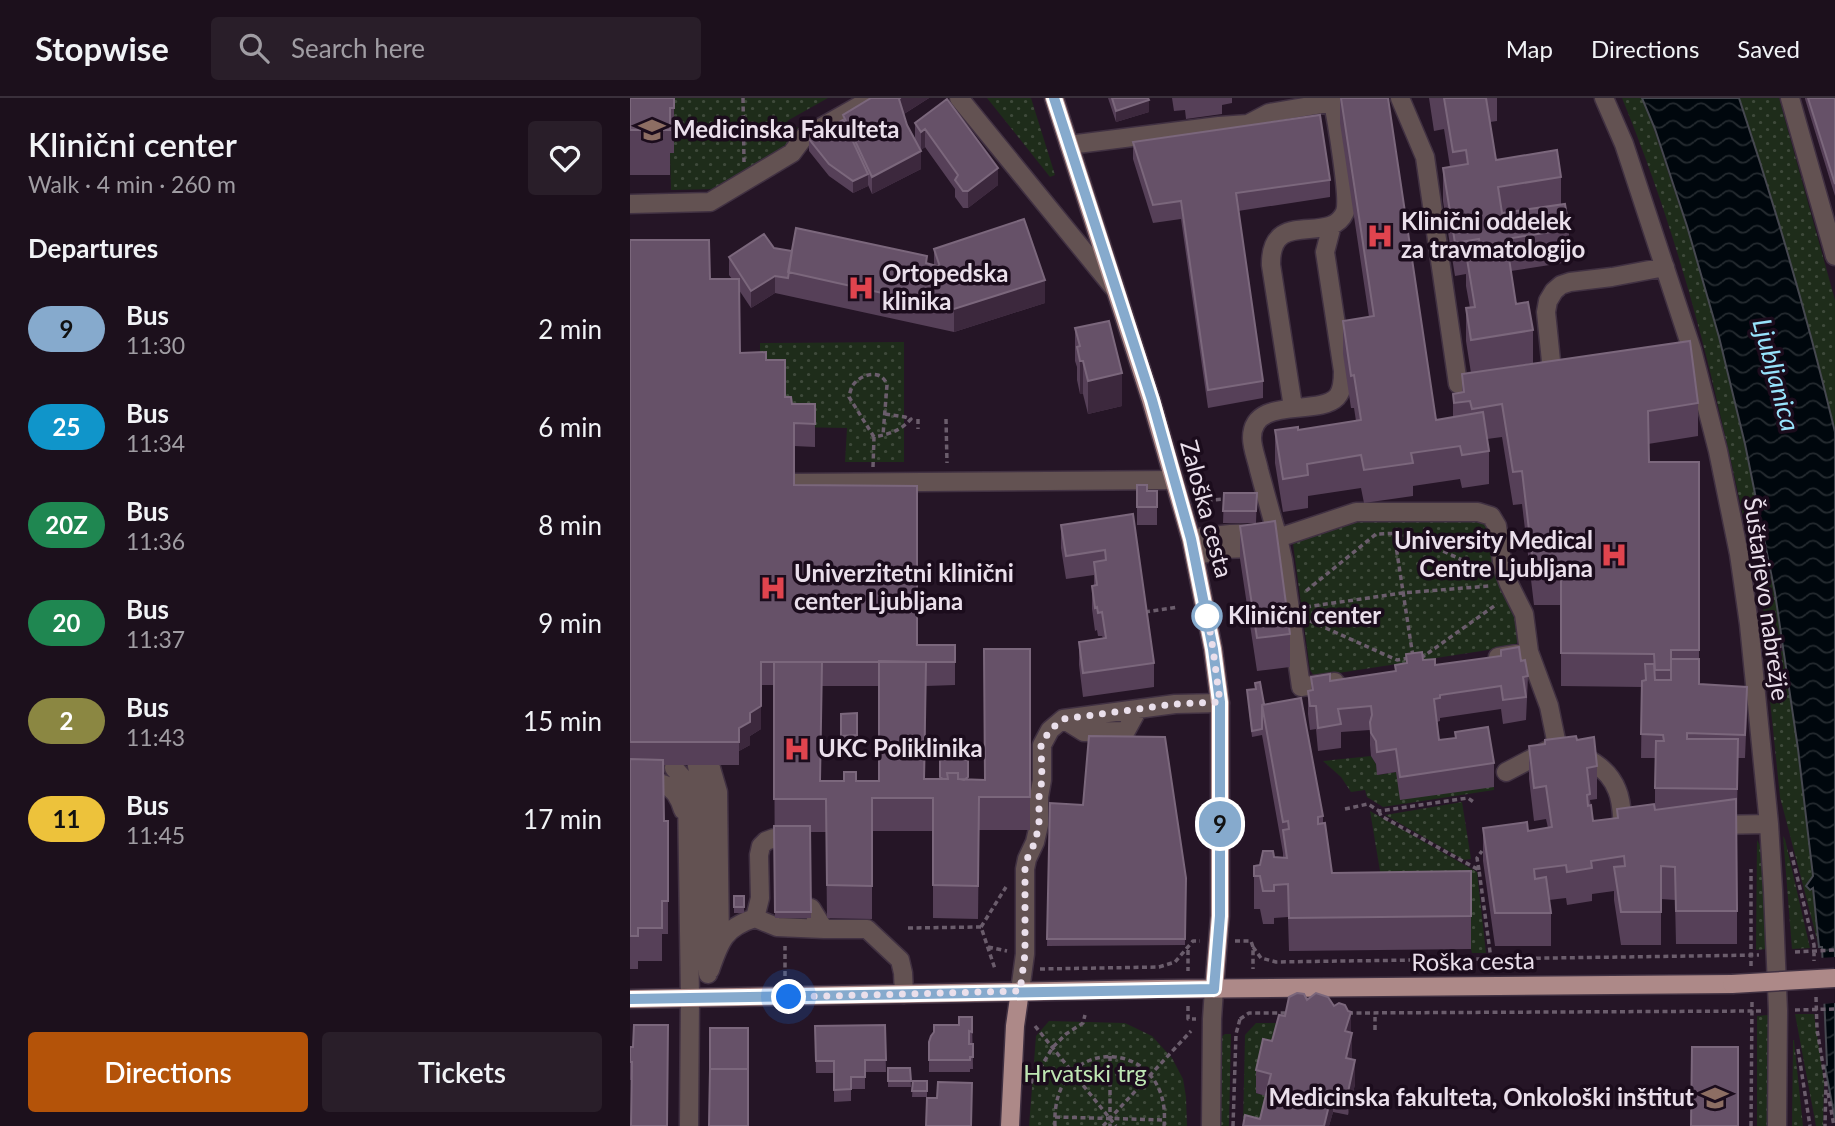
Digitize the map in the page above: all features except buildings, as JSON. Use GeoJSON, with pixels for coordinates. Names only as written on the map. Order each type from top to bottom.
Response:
{"type":"FeatureCollection","features":[{"type":"Feature","properties":{"kind":"main road","name":"Zaloška cesta"},"geometry":{"type":"LineString","coordinates":[[1054,98],[1152,400],[1193,547],[1213,649],[1220,702],[1220,916],[1214,989]]}},
{"type":"Feature","properties":{"kind":"main road","name":"Roška cesta"},"geometry":{"type":"LineString","coordinates":[[630,999],[1020,991],[1732,984],[1835,978]]}},
{"type":"Feature","properties":{"kind":"main road"},"geometry":{"type":"LineString","coordinates":[[1010,1126],[1015,1026],[1020,991]]}},
{"type":"Feature","properties":{"kind":"street"},"geometry":{"type":"LineString","coordinates":[[630,204],[710,202],[792,153],[804,137],[873,98]]}},
{"type":"Feature","properties":{"kind":"street"},"geometry":{"type":"LineString","coordinates":[[959,98],[1117,292]]}},
{"type":"Feature","properties":{"kind":"street"},"geometry":{"type":"LineString","coordinates":[[1069,145],[1248,124],[1269,113],[1333,100],[1358,98]]}},
{"type":"Feature","properties":{"kind":"street"},"geometry":{"type":"LineString","coordinates":[[1400,98],[1425,158],[1458,384],[1498,379]]}},
{"type":"Feature","properties":{"kind":"street","name":"Šuštarjevo nabrežje"},"geometry":{"type":"LineString","coordinates":[[1604,98],[1624,144],[1665,267],[1686,351],[1718,450],[1739,554],[1749,624],[1769,829],[1777,953],[1777,1126]]}},
{"type":"Feature","properties":{"kind":"street"},"geometry":{"type":"LineString","coordinates":[[1790,98],[1835,256]]}},
{"type":"Feature","properties":{"kind":"street"},"geometry":{"type":"LineString","coordinates":[[1293,407],[1271,253],[1273,245],[1284,234],[1332,225],[1344,213],[1346,194],[1333,100]]}},
{"type":"Feature","properties":{"kind":"street"},"geometry":{"type":"LineString","coordinates":[[1332,225],[1325,251],[1343,371],[1339,396],[1329,402],[1272,412],[1260,419],[1253,428],[1253,446],[1266,496],[1272,538],[1283,560],[1301,687],[1351,680]]}},
{"type":"Feature","properties":{"kind":"street"},"geometry":{"type":"LineString","coordinates":[[1577,367],[1545,372],[1546,312],[1554,291],[1570,282],[1665,267]]}},
{"type":"Feature","properties":{"kind":"street"},"geometry":{"type":"LineString","coordinates":[[793,483],[1174,480]]}},
{"type":"Feature","properties":{"kind":"street"},"geometry":{"type":"LineString","coordinates":[[1193,547],[1255,548],[1272,538],[1356,512],[1478,512],[1491,516],[1497,526],[1503,568],[1524,614],[1529,652],[1549,706],[1557,745]]}},
{"type":"Feature","properties":{"kind":"street"},"geometry":{"type":"LineString","coordinates":[[1478,660],[1529,652]]}},
{"type":"Feature","properties":{"kind":"street"},"geometry":{"type":"LineString","coordinates":[[1020,991],[1025,954],[1025,869],[1039,825],[1041,745],[1050,730],[1063,719],[1175,704],[1220,702]]}},
{"type":"Feature","properties":{"kind":"street"},"geometry":{"type":"LineString","coordinates":[[1506,772],[1557,745]]}},
{"type":"Feature","properties":{"kind":"street"},"geometry":{"type":"LineString","coordinates":[[1557,745],[1592,760],[1603,770],[1618,792],[1623,828],[1650,826]]}},
{"type":"Feature","properties":{"kind":"street"},"geometry":{"type":"LineString","coordinates":[[708,974],[704,927],[704,767],[718,792],[720,943]]}},
{"type":"Feature","properties":{"kind":"street"},"geometry":{"type":"LineString","coordinates":[[674,768],[682,777],[685,786],[687,827],[689,1126]]}},
{"type":"Feature","properties":{"kind":"street"},"geometry":{"type":"LineString","coordinates":[[630,785],[657,783],[672,788],[679,798],[687,827]]}},
{"type":"Feature","properties":{"kind":"street"},"geometry":{"type":"LineString","coordinates":[[1702,825],[1769,829]]}},
{"type":"Feature","properties":{"kind":"street"},"geometry":{"type":"LineString","coordinates":[[755,918],[760,898],[761,846],[774,838]]}},
{"type":"Feature","properties":{"kind":"street"},"geometry":{"type":"LineString","coordinates":[[690,998],[708,974],[720,943],[731,929],[775,908]]}},
{"type":"Feature","properties":{"kind":"street"},"geometry":{"type":"LineString","coordinates":[[811,908],[824,929]]}},
{"type":"Feature","properties":{"kind":"street"},"geometry":{"type":"LineString","coordinates":[[755,918],[785,928],[867,929],[900,960],[904,994]]}},
{"type":"Feature","properties":{"kind":"street"},"geometry":{"type":"LineString","coordinates":[[1211,1126],[1214,989]]}},
{"type":"Feature","properties":{"kind":"path"},"geometry":{"type":"LineString","coordinates":[[743,98],[744,182]]}},
{"type":"Feature","properties":{"kind":"path"},"geometry":{"type":"LineString","coordinates":[[873,483],[874,437],[849,397],[853,386],[872,373],[885,379],[887,385],[883,435]]}},
{"type":"Feature","properties":{"kind":"path"},"geometry":{"type":"LineString","coordinates":[[874,437],[903,428],[911,419],[885,414]]}},
{"type":"Feature","properties":{"kind":"path"},"geometry":{"type":"LineString","coordinates":[[918,419],[918,429]]}},
{"type":"Feature","properties":{"kind":"path"},"geometry":{"type":"LineString","coordinates":[[946,419],[947,482]]}},
{"type":"Feature","properties":{"kind":"path"},"geometry":{"type":"LineString","coordinates":[[1199,498],[1212,500],[1266,496]]}},
{"type":"Feature","properties":{"kind":"path"},"geometry":{"type":"LineString","coordinates":[[1394,533],[1413,657]]}},
{"type":"Feature","properties":{"kind":"path"},"geometry":{"type":"LineString","coordinates":[[1290,610],[1302,594],[1376,534],[1404,533],[1509,584]]}},
{"type":"Feature","properties":{"kind":"path"},"geometry":{"type":"LineString","coordinates":[[1290,610],[1402,593],[1509,584]]}},
{"type":"Feature","properties":{"kind":"path"},"geometry":{"type":"LineString","coordinates":[[1290,610],[1397,660],[1424,656],[1501,601],[1509,584]]}},
{"type":"Feature","properties":{"kind":"path"},"geometry":{"type":"LineString","coordinates":[[1143,612],[1178,607]]}},
{"type":"Feature","properties":{"kind":"path"},"geometry":{"type":"LineString","coordinates":[[1765,647],[1783,646]]}},
{"type":"Feature","properties":{"kind":"path"},"geometry":{"type":"LineString","coordinates":[[1379,811],[1468,798],[1475,803]]}},
{"type":"Feature","properties":{"kind":"path"},"geometry":{"type":"LineString","coordinates":[[1345,809],[1368,804],[1379,811],[1381,816],[1479,870]]}},
{"type":"Feature","properties":{"kind":"path"},"geometry":{"type":"LineString","coordinates":[[1769,829],[1787,834],[1814,951]]}},
{"type":"Feature","properties":{"kind":"path"},"geometry":{"type":"LineString","coordinates":[[1482,850],[1477,858],[1491,959]]}},
{"type":"Feature","properties":{"kind":"path"},"geometry":{"type":"LineString","coordinates":[[981,927],[1015,873],[1025,869]]}},
{"type":"Feature","properties":{"kind":"path"},"geometry":{"type":"LineString","coordinates":[[908,928],[981,927]]}},
{"type":"Feature","properties":{"kind":"path"},"geometry":{"type":"LineString","coordinates":[[981,927],[995,969]]}},
{"type":"Feature","properties":{"kind":"path"},"geometry":{"type":"LineString","coordinates":[[785,928],[785,976]]}},
{"type":"Feature","properties":{"kind":"path"},"geometry":{"type":"LineString","coordinates":[[1022,970],[1159,967],[1175,962],[1192,941]]}},
{"type":"Feature","properties":{"kind":"path","name":"Roška cesta"},"geometry":{"type":"LineString","coordinates":[[1251,941],[1261,958],[1276,962],[1751,956],[1751,969]]}},
{"type":"Feature","properties":{"kind":"path"},"geometry":{"type":"LineString","coordinates":[[988,947],[1012,954]]}},
{"type":"Feature","properties":{"kind":"path"},"geometry":{"type":"LineString","coordinates":[[1792,952],[1835,950]]}},
{"type":"Feature","properties":{"kind":"path"},"geometry":{"type":"LineString","coordinates":[[1751,992],[1751,1126]]}},
{"type":"Feature","properties":{"kind":"path"},"geometry":{"type":"LineString","coordinates":[[1816,1009],[1834,1126]]}},
{"type":"Feature","properties":{"kind":"path"},"geometry":{"type":"LineString","coordinates":[[1795,1010],[1835,1009]]}},
{"type":"Feature","properties":{"kind":"path","name":"Roška cesta"},"geometry":{"type":"LineString","coordinates":[[1338,1013],[1752,1011]]}},
{"type":"Feature","properties":{"kind":"path"},"geometry":{"type":"LineString","coordinates":[[1233,1126],[1236,1034],[1240,1020],[1253,1013],[1300,1013]]}},
{"type":"Feature","properties":{"kind":"path"},"geometry":{"type":"LineString","coordinates":[[1286,1023],[1287,1013]]}},
{"type":"Feature","properties":{"kind":"path"},"geometry":{"type":"LineString","coordinates":[[1031,1083],[1053,1047],[1083,1023],[1085,1016]]}},
{"type":"Feature","properties":{"kind":"path"},"geometry":{"type":"LineString","coordinates":[[1375,1017],[1375,1030]]}},
{"type":"Feature","properties":{"kind":"path"},"geometry":{"type":"LineString","coordinates":[[1035,1026],[1116,1126]]}},
{"type":"Feature","properties":{"kind":"path"},"geometry":{"type":"LineString","coordinates":[[1103,1126],[1191,1031]]}},
{"type":"Feature","properties":{"kind":"path"},"geometry":{"type":"LineString","coordinates":[[1798,1049],[1810,1126]]}},
{"type":"Feature","properties":{"kind":"path"},"geometry":{"type":"LineString","coordinates":[[1110,1056],[1110,1126]]}},
{"type":"Feature","properties":{"kind":"path"},"geometry":{"type":"LineString","coordinates":[[1055,1126],[1059,1095],[1073,1071],[1081,1063],[1110,1056],[1129,1060],[1151,1076],[1162,1092],[1164,1126]]}},
{"type":"Feature","properties":{"kind":"path"},"geometry":{"type":"LineString","coordinates":[[1825,1126],[1826,1084]]}},
{"type":"Feature","properties":{"kind":"path"},"geometry":{"type":"LineString","coordinates":[[1055,1117],[1165,1120]]}},
{"type":"Feature","properties":{"kind":"green space"},"geometry":{"type":"Polygon","coordinates":[[[664,98],[828,98],[787,121],[802,130],[785,153],[722,189],[671,190],[664,98]]]}},
{"type":"Feature","properties":{"kind":"green space"},"geometry":{"type":"Polygon","coordinates":[[[987,98],[1031,98],[1055,175],[1050,177],[987,98]]]}},
{"type":"Feature","properties":{"kind":"green space"},"geometry":{"type":"Polygon","coordinates":[[[1622,98],[1642,98],[1711,306],[1753,473],[1782,641],[1767,642],[1763,607],[1759,607],[1742,510],[1711,374],[1678,254],[1622,98]]]}},
{"type":"Feature","properties":{"kind":"green space"},"geometry":{"type":"Polygon","coordinates":[[[1739,98],[1779,98],[1835,300],[1835,432],[1791,264],[1739,98]]]}},
{"type":"Feature","properties":{"kind":"green space"},"geometry":{"type":"Polygon","coordinates":[[[904,342],[904,462],[845,462],[847,428],[792,427],[760,375],[760,343],[904,342]]]}},
{"type":"Feature","properties":{"kind":"green space"},"geometry":{"type":"Polygon","coordinates":[[[1363,519],[1479,519],[1492,530],[1515,605],[1520,639],[1514,646],[1314,676],[1310,670],[1293,544],[1295,540],[1363,519]]]}},
{"type":"Feature","properties":{"kind":"green space"},"geometry":{"type":"Polygon","coordinates":[[[1784,651],[1813,876],[1806,886],[1812,887],[1819,947],[1780,797],[1765,652],[1784,651]]]}},
{"type":"Feature","properties":{"kind":"green space"},"geometry":{"type":"Polygon","coordinates":[[[1371,756],[1378,775],[1396,772],[1494,787],[1494,790],[1383,807],[1367,797],[1365,790],[1351,792],[1341,777],[1323,761],[1371,756]]]}},
{"type":"Feature","properties":{"kind":"green space"},"geometry":{"type":"Polygon","coordinates":[[[1462,802],[1471,859],[1464,860],[1385,815],[1462,802]]]}},
{"type":"Feature","properties":{"kind":"green space"},"geometry":{"type":"Polygon","coordinates":[[[1370,811],[1477,872],[1486,953],[1472,953],[1471,949],[1381,877],[1370,811]]]}},
{"type":"Feature","properties":{"kind":"green space"},"geometry":{"type":"Polygon","coordinates":[[[1783,836],[1785,839],[1810,948],[1792,949],[1783,836]]]}},
{"type":"Feature","properties":{"kind":"green space"},"geometry":{"type":"Polygon","coordinates":[[[1757,840],[1762,849],[1767,949],[1756,950],[1757,840]]]}},
{"type":"Feature","properties":{"kind":"green space"},"geometry":{"type":"Polygon","coordinates":[[[1795,1014],[1814,1014],[1824,1080],[1823,1126],[1816,1126],[1795,1014]]]}},
{"type":"Feature","properties":{"kind":"green space"},"geometry":{"type":"Polygon","coordinates":[[[1768,1015],[1767,1126],[1757,1126],[1757,1016],[1768,1015]]]}},
{"type":"Feature","properties":{"kind":"green space","name":"Hrvatski trg"},"geometry":{"type":"Polygon","coordinates":[[[1049,1021],[1125,1023],[1152,1036],[1172,1058],[1183,1079],[1187,1126],[1029,1126],[1036,1036],[1049,1021]]]}},
{"type":"Feature","properties":{"kind":"green space"},"geometry":{"type":"Polygon","coordinates":[[[1256,1023],[1282,1023],[1256,1093],[1271,1097],[1264,1126],[1243,1126],[1245,1035],[1256,1023]]]}},
{"type":"Feature","properties":{"kind":"green space"},"geometry":{"type":"Polygon","coordinates":[[[1231,1034],[1229,1126],[1219,1126],[1220,1038],[1231,1034]]]}},
{"type":"Feature","properties":{"kind":"green space"},"geometry":{"type":"Polygon","coordinates":[[[1794,1040],[1803,1126],[1792,1126],[1794,1040]]]}},
{"type":"Feature","properties":{"kind":"water","name":"Ljubljanica"},"geometry":{"type":"Polygon","coordinates":[[[1642,98],[1739,98],[1791,264],[1835,432],[1835,1120],[1825,1066],[1822,947],[1819,947],[1813,888],[1810,890],[1806,886],[1813,876],[1775,593],[1745,444],[1719,337],[1687,226],[1642,98]]]}},
{"type":"Feature","properties":{"kind":"pier"},"geometry":{"type":"Polygon","coordinates":[[[1835,957],[1835,1003],[1820,1004],[1819,958],[1835,957]]]}},
{"type":"Feature","properties":{"kind":"bus line","name":"9"},"geometry":{"type":"LineString","coordinates":[[630,999],[1214,989],[1220,916],[1220,702],[1213,649],[1191,539],[1152,400],[1054,98]]}},
{"type":"Feature","properties":{"kind":"place","name":"Medicinska Fakulteta"},"geometry":{"type":"Point","coordinates":[652,130]}},
{"type":"Feature","properties":{"kind":"place","name":"Klinični oddelek za travmatologijo"},"geometry":{"type":"Point","coordinates":[1380,236]}},
{"type":"Feature","properties":{"kind":"place","name":"Ortopedska klinika"},"geometry":{"type":"Point","coordinates":[861,288]}},
{"type":"Feature","properties":{"kind":"place","name":"University Medical Centre Ljubljana"},"geometry":{"type":"Point","coordinates":[1614,555]}},
{"type":"Feature","properties":{"kind":"place","name":"Univerzitetni klinični center Ljubljana"},"geometry":{"type":"Point","coordinates":[773,588]}},
{"type":"Feature","properties":{"kind":"place","name":"Klinični center"},"geometry":{"type":"Point","coordinates":[1207,616]}},
{"type":"Feature","properties":{"kind":"place","name":"UKC Poliklinika"},"geometry":{"type":"Point","coordinates":[797,749]}},
{"type":"Feature","properties":{"kind":"place","name":"Medicinska fakulteta, Onkološki inštitut"},"geometry":{"type":"Point","coordinates":[1715,1098]}},
{"type":"Feature","properties":{"kind":"route"},"geometry":{"type":"LineString","coordinates":[[789,997],[1020,991],[1025,954],[1025,869],[1039,825],[1041,745],[1050,730],[1063,719],[1175,704],[1220,702],[1207,613],[1207,616]]}}]}
